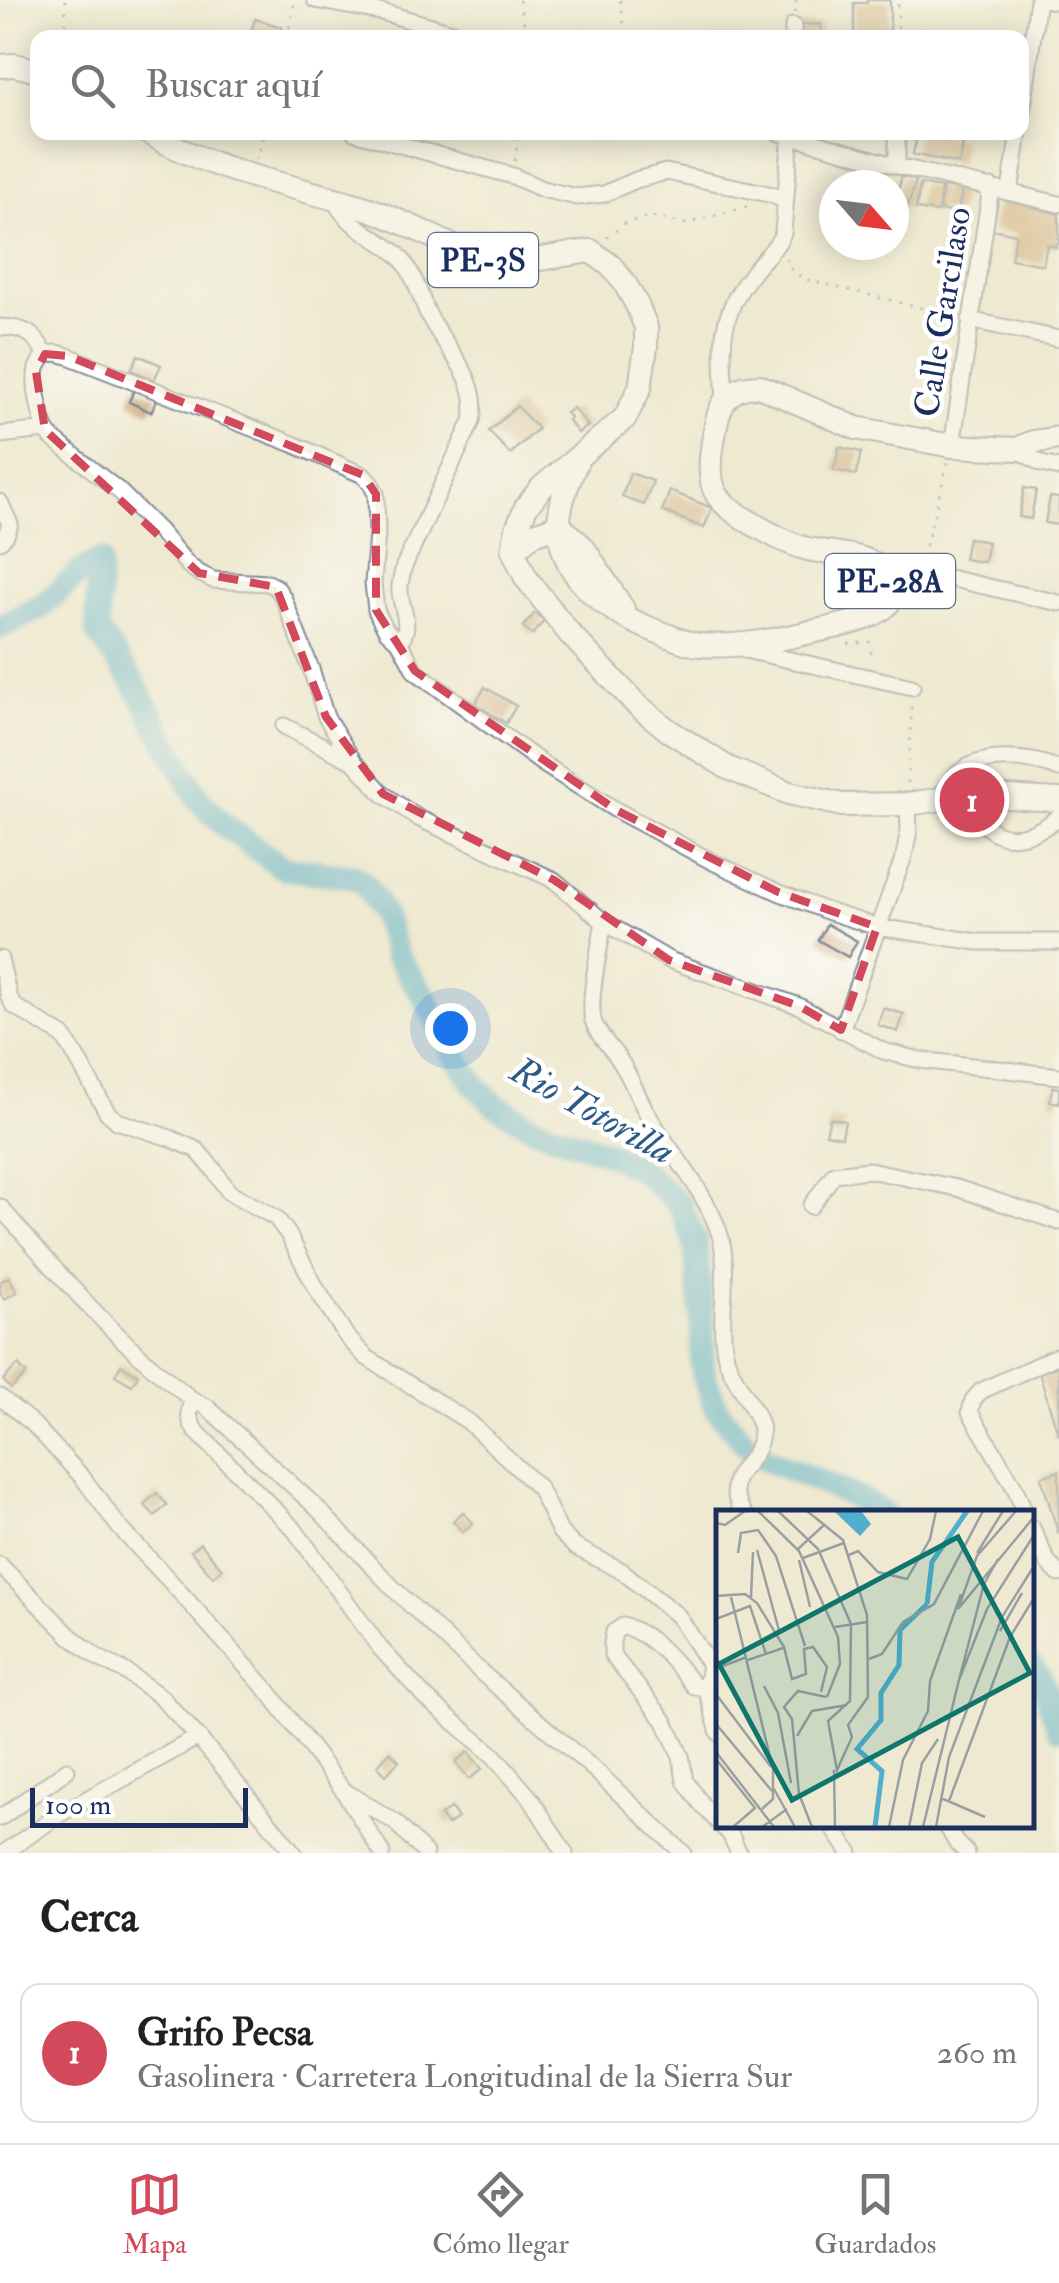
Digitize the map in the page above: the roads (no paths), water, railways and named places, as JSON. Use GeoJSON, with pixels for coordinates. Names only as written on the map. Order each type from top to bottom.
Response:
{"type":"FeatureCollection","features":[{"type":"Feature","properties":{"kind":"highway"},"geometry":{"type":"LineString","coordinates":[[0,66],[30,70]]}},
{"type":"Feature","properties":{"kind":"highway","name":"PE-3S"},"geometry":{"type":"LineString","coordinates":[[160,140],[176,150],[251,177],[384,214],[489,262],[528,262],[591,252],[611,266],[631,294],[646,327],[640,388],[624,418],[578,458]]}},
{"type":"Feature","properties":{"kind":"highway"},"geometry":{"type":"LineString","coordinates":[[725,402],[732,392],[744,386],[759,386],[856,428],[952,446],[1017,449],[1059,438]]}},
{"type":"Feature","properties":{"kind":"highway","name":"PE-28A"},"geometry":{"type":"LineString","coordinates":[[559,525],[567,560],[591,594],[645,628],[694,645],[732,646],[806,634],[857,622],[888,604],[893,588],[877,565],[795,546],[753,524],[717,496],[712,480],[712,454],[718,415],[725,402]]}},
{"type":"Feature","properties":{"kind":"highway"},"geometry":{"type":"LineString","coordinates":[[513,550],[534,534],[559,525],[564,495],[578,458]]}},
{"type":"Feature","properties":{"kind":"highway"},"geometry":{"type":"LineString","coordinates":[[578,458],[540,488],[526,508],[513,550],[526,578],[569,633],[636,704],[668,730],[728,768],[789,793],[842,805],[908,804],[970,795],[1059,800]]}},
{"type":"Feature","properties":{"kind":"street"},"geometry":{"type":"LineString","coordinates":[[315,0],[385,13],[445,30]]}},
{"type":"Feature","properties":{"kind":"street"},"geometry":{"type":"LineString","coordinates":[[1029,64],[1038,0]]}},
{"type":"Feature","properties":{"kind":"street"},"geometry":{"type":"LineString","coordinates":[[1049,0],[1059,2]]}},
{"type":"Feature","properties":{"kind":"street"},"geometry":{"type":"LineString","coordinates":[[383,140],[577,198],[604,194],[666,172],[779,198]]}},
{"type":"Feature","properties":{"kind":"street"},"geometry":{"type":"LineString","coordinates":[[725,402],[725,324],[734,296],[780,242],[783,233],[779,198],[785,140]]}},
{"type":"Feature","properties":{"kind":"street"},"geometry":{"type":"LineString","coordinates":[[807,140],[897,166],[1059,204]]}},
{"type":"Feature","properties":{"kind":"street"},"geometry":{"type":"LineString","coordinates":[[897,140],[897,166]]}},
{"type":"Feature","properties":{"kind":"street"},"geometry":{"type":"LineString","coordinates":[[1010,191],[1018,140]]}},
{"type":"Feature","properties":{"kind":"street","name":"Calle Garcilaso"},"geometry":{"type":"LineString","coordinates":[[952,446],[991,187]]}},
{"type":"Feature","properties":{"kind":"street"},"geometry":{"type":"LineString","coordinates":[[334,199],[343,216],[406,265],[432,322],[458,360],[473,395],[472,421],[404,566],[400,596],[407,620],[406,634],[400,643]]}},
{"type":"Feature","properties":{"kind":"street"},"geometry":{"type":"LineString","coordinates":[[970,320],[1059,339]]}},
{"type":"Feature","properties":{"kind":"street"},"geometry":{"type":"LineString","coordinates":[[0,327],[28,331],[46,354]]}},
{"type":"Feature","properties":{"kind":"street"},"geometry":{"type":"LineString","coordinates":[[46,354],[68,356],[307,450],[362,476],[376,494],[376,610],[415,670],[543,764],[616,810],[710,861],[778,892],[877,927],[978,942],[1059,942]]}},
{"type":"Feature","properties":{"kind":"street"},"geometry":{"type":"LineString","coordinates":[[46,354],[36,372],[45,430],[119,491],[188,565],[213,580],[268,583],[276,587],[311,669],[326,717],[354,762],[383,794],[418,818],[554,880],[604,922],[668,960],[798,1006],[883,1051],[920,1060],[1059,1076]]}},
{"type":"Feature","properties":{"kind":"street"},"geometry":{"type":"LineString","coordinates":[[0,436],[45,430]]}},
{"type":"Feature","properties":{"kind":"street"},"geometry":{"type":"LineString","coordinates":[[1017,449],[1042,464],[1059,468]]}},
{"type":"Feature","properties":{"kind":"street"},"geometry":{"type":"LineString","coordinates":[[0,502],[10,524],[0,541]]}},
{"type":"Feature","properties":{"kind":"street"},"geometry":{"type":"LineString","coordinates":[[888,578],[918,572],[1059,602]]}},
{"type":"Feature","properties":{"kind":"street"},"geometry":{"type":"LineString","coordinates":[[732,646],[912,687]]}},
{"type":"Feature","properties":{"kind":"street"},"geometry":{"type":"LineString","coordinates":[[284,726],[354,762]]}},
{"type":"Feature","properties":{"kind":"street"},"geometry":{"type":"LineString","coordinates":[[937,800],[956,774],[976,763],[1042,762],[1059,769]]}},
{"type":"Feature","properties":{"kind":"street"},"geometry":{"type":"LineString","coordinates":[[970,795],[981,819],[993,832],[1013,837],[1033,834],[1059,816]]}},
{"type":"Feature","properties":{"kind":"street"},"geometry":{"type":"LineString","coordinates":[[841,1030],[904,856],[910,830],[908,804]]}},
{"type":"Feature","properties":{"kind":"street"},"geometry":{"type":"LineString","coordinates":[[604,922],[592,1018],[718,1227],[723,1248],[726,1362],[761,1425],[752,1458],[735,1480],[734,1494],[742,1510]]}},
{"type":"Feature","properties":{"kind":"street"},"geometry":{"type":"LineString","coordinates":[[0,959],[8,998],[14,1006],[62,1036],[106,1112],[117,1121],[196,1150],[229,1192],[276,1218],[347,1337],[366,1357],[469,1422],[539,1488],[560,1532],[576,1547],[622,1571],[678,1616],[710,1666],[706,1688],[716,1723]]}},
{"type":"Feature","properties":{"kind":"street"},"geometry":{"type":"LineString","coordinates":[[811,1206],[834,1174],[868,1170],[958,1188],[1059,1222]]}},
{"type":"Feature","properties":{"kind":"street"},"geometry":{"type":"LineString","coordinates":[[0,1207],[96,1316],[163,1378],[207,1407],[275,1468],[471,1662],[683,1853]]}},
{"type":"Feature","properties":{"kind":"street"},"geometry":{"type":"LineString","coordinates":[[1024,1510],[970,1412],[981,1390],[1059,1355]]}},
{"type":"Feature","properties":{"kind":"street"},"geometry":{"type":"LineString","coordinates":[[0,1397],[33,1424],[83,1478],[119,1527],[268,1691],[343,1790],[382,1853]]}},
{"type":"Feature","properties":{"kind":"street"},"geometry":{"type":"LineString","coordinates":[[193,1400],[189,1419],[195,1430],[294,1530],[380,1648],[426,1698],[493,1755],[531,1799],[565,1853]]}},
{"type":"Feature","properties":{"kind":"street"},"geometry":{"type":"LineString","coordinates":[[1034,1532],[1048,1563],[1059,1574]]}},
{"type":"Feature","properties":{"kind":"street"},"geometry":{"type":"LineString","coordinates":[[0,1565],[70,1636],[161,1697],[294,1853]]}},
{"type":"Feature","properties":{"kind":"street"},"geometry":{"type":"LineString","coordinates":[[706,1688],[694,1686],[671,1656],[634,1629],[623,1626],[614,1632],[612,1655],[664,1720],[681,1756],[685,1781],[716,1820]]}},
{"type":"Feature","properties":{"kind":"street"},"geometry":{"type":"LineString","coordinates":[[4,1853],[60,1814],[198,1737]]}},
{"type":"Feature","properties":{"kind":"street"},"geometry":{"type":"LineString","coordinates":[[0,1818],[67,1770]]}},
{"type":"Feature","properties":{"kind":"street"},"geometry":{"type":"LineString","coordinates":[[343,1790],[395,1822],[425,1853]]}},
{"type":"Feature","properties":{"kind":"street"},"geometry":{"type":"LineString","coordinates":[[724,1828],[739,1853]]}},
{"type":"Feature","properties":{"kind":"street"},"geometry":{"type":"LineString","coordinates":[[833,1828],[850,1853]]}},
{"type":"Feature","properties":{"kind":"street"},"geometry":{"type":"LineString","coordinates":[[947,1828],[968,1853]]}},
{"type":"Feature","properties":{"kind":"waterway","name":"Rio Totorilla"},"geometry":{"type":"LineString","coordinates":[[0,627],[42,606],[99,561],[97,632],[131,678],[199,800],[221,823],[283,868],[353,876],[365,884],[383,915],[396,955],[475,1085],[494,1104],[529,1125],[611,1154],[644,1172],[679,1204],[695,1241],[705,1379],[717,1410],[752,1451]]}},
{"type":"Feature","properties":{"kind":"waterway","name":"Rio Totorilla"},"geometry":{"type":"LineString","coordinates":[[756,1454],[878,1510]]}},
{"type":"Feature","properties":{"kind":"waterway","name":"Rio Totorilla"},"geometry":{"type":"LineString","coordinates":[[1034,1670],[1059,1728]]}},
{"type":"Feature","properties":{"kind":"place","name":"Grifo Pecsa"},"geometry":{"type":"Point","coordinates":[972,800]}}]}
